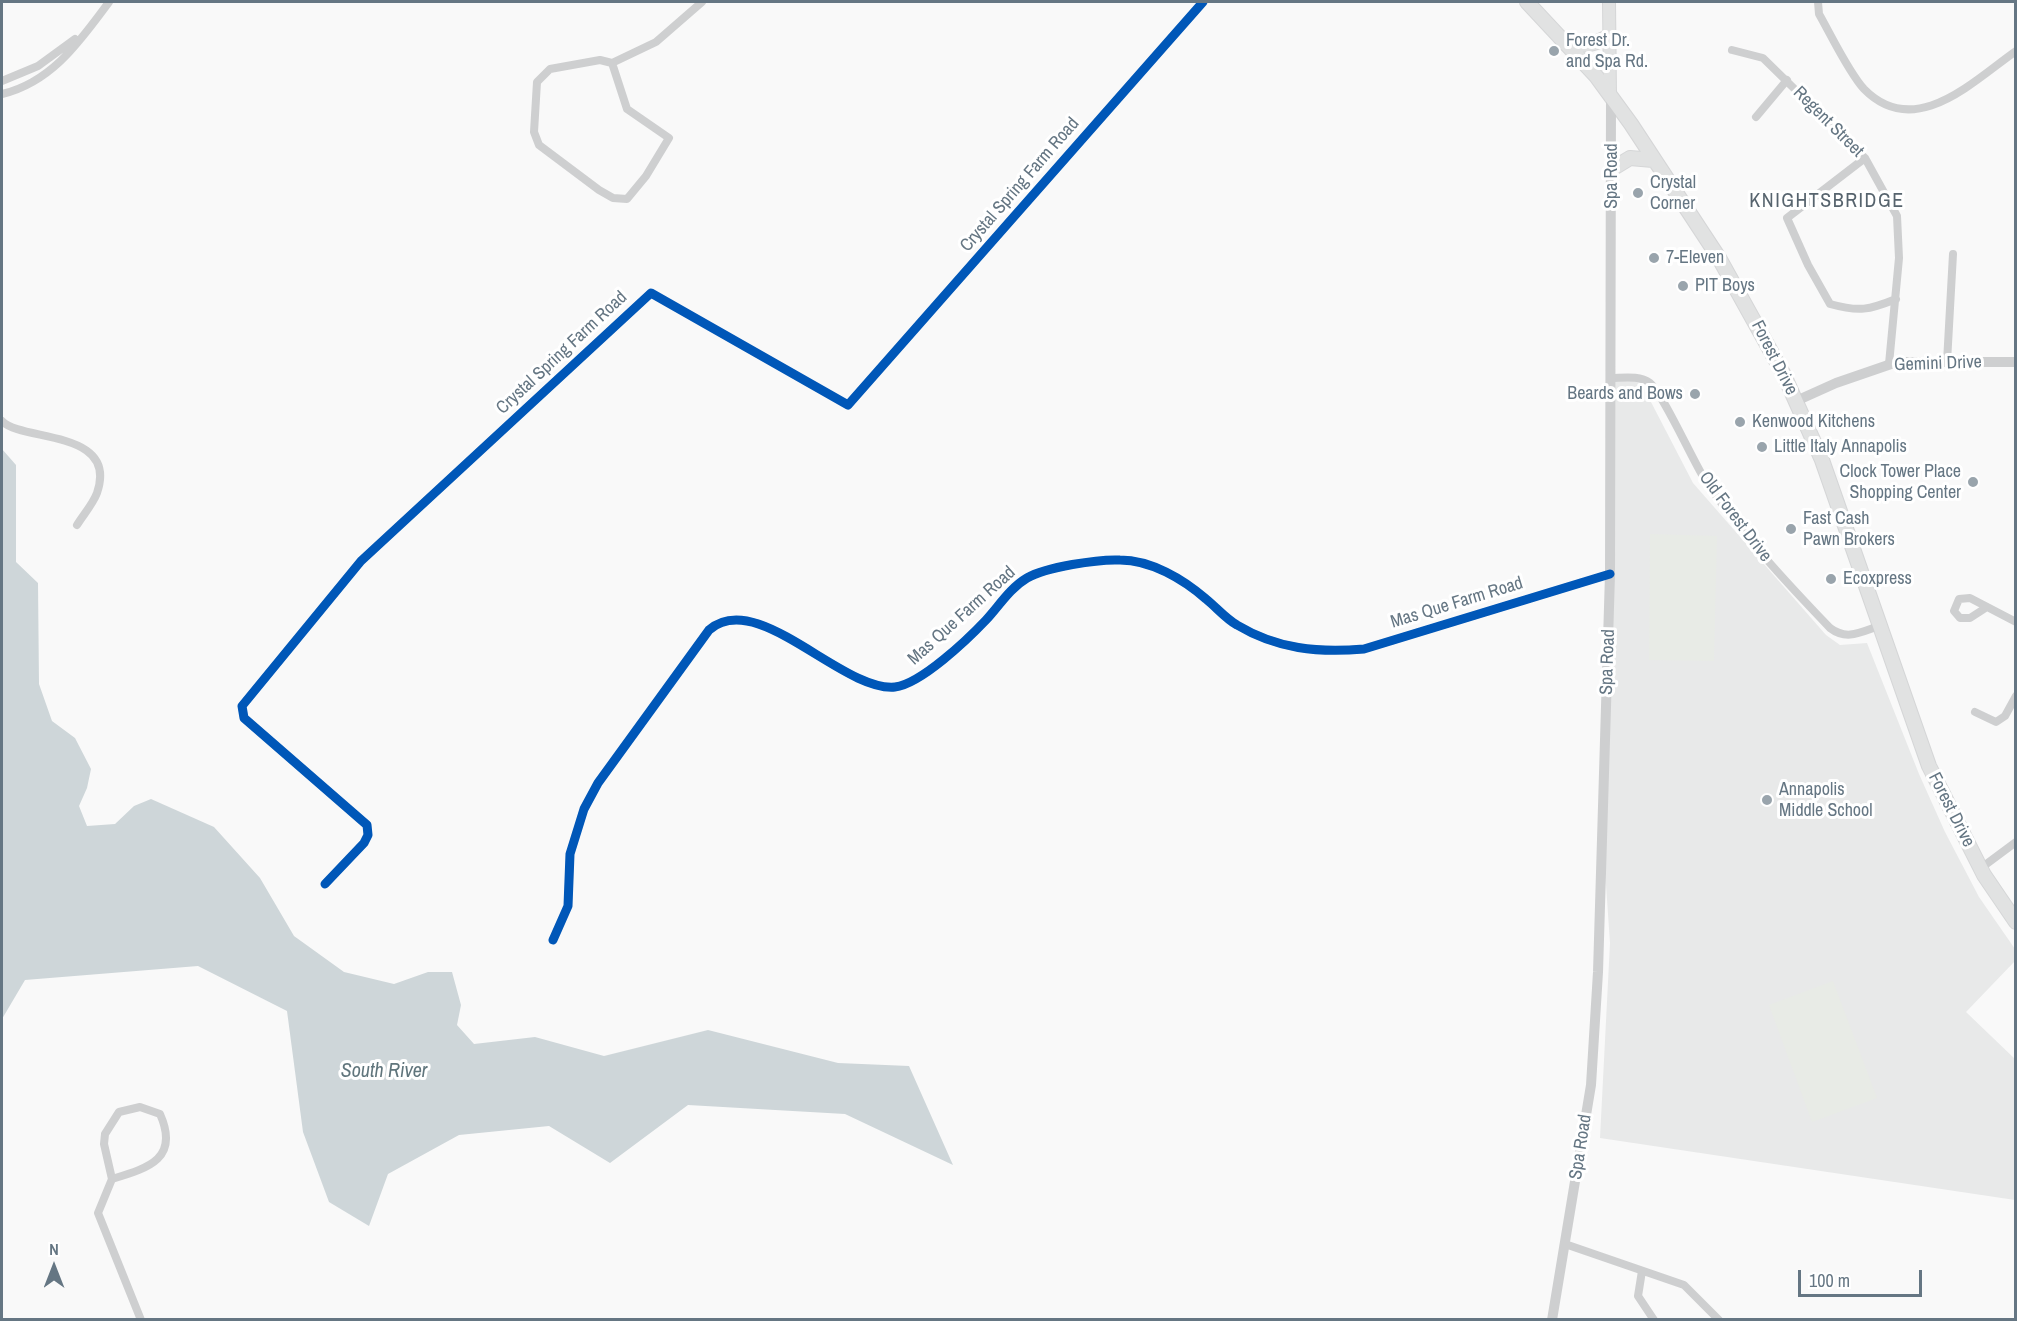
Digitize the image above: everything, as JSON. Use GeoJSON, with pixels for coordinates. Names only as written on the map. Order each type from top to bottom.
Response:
{"type":"FeatureCollection","features":[{"type":"Feature","properties":{"kind":"main road","name":"Forest Drive"},"geometry":{"type":"LineString","coordinates":[[1527,2],[1611,96],[1681,198],[1735,284],[1796,401],[1822,460],[1929,766],[1981,868],[2016,922]]}},
{"type":"Feature","properties":{"kind":"main road","name":"Spa Road"},"geometry":{"type":"LineString","coordinates":[[1609,2],[1611,96]]}},
{"type":"Feature","properties":{"kind":"main road"},"geometry":{"type":"LineString","coordinates":[[1563,44],[1584,46],[1598,44],[1610,35]]}},
{"type":"Feature","properties":{"kind":"main road"},"geometry":{"type":"LineString","coordinates":[[1612,168],[1630,158],[1653,160]]}},
{"type":"Feature","properties":{"kind":"street"},"geometry":{"type":"LineString","coordinates":[[2,94],[22,88],[67,57],[109,2]]}},
{"type":"Feature","properties":{"kind":"street"},"geometry":{"type":"LineString","coordinates":[[612,63],[627,109],[669,138],[646,176],[627,199],[613,198],[563,165],[539,145],[534,132],[537,82],[550,69],[600,60],[612,63],[656,42],[702,2]]}},
{"type":"Feature","properties":{"kind":"street","name":"Crystal Spring Farm Road"},"geometry":{"type":"LineString","coordinates":[[326,884],[364,843],[368,835],[367,825],[244,717],[242,706],[361,561],[651,293],[849,405],[1203,2]]}},
{"type":"Feature","properties":{"kind":"street"},"geometry":{"type":"LineString","coordinates":[[1818,2],[1819,14],[1863,87],[1887,104],[1905,109],[1924,109],[1944,102],[2016,51]]}},
{"type":"Feature","properties":{"kind":"street"},"geometry":{"type":"LineString","coordinates":[[2,81],[38,66],[87,30]]}},
{"type":"Feature","properties":{"kind":"street","name":"Regent Street"},"geometry":{"type":"LineString","coordinates":[[1732,50],[1763,58],[1865,158],[1897,216],[1899,258],[1889,364]]}},
{"type":"Feature","properties":{"kind":"street"},"geometry":{"type":"LineString","coordinates":[[1756,117],[1787,80]]}},
{"type":"Feature","properties":{"kind":"street","name":"Spa Road"},"geometry":{"type":"LineString","coordinates":[[1552,1320],[1592,1075],[1599,961],[1610,574],[1611,96]]}},
{"type":"Feature","properties":{"kind":"street"},"geometry":{"type":"LineString","coordinates":[[1865,158],[1787,218],[1808,265],[1830,304],[1851,310],[1869,310],[1896,299]]}},
{"type":"Feature","properties":{"kind":"street"},"geometry":{"type":"LineString","coordinates":[[1947,362],[1953,254]]}},
{"type":"Feature","properties":{"kind":"street","name":"Gemini Drive"},"geometry":{"type":"LineString","coordinates":[[1796,401],[1836,382],[1889,364],[2016,362]]}},
{"type":"Feature","properties":{"kind":"street","name":"Old Forest Drive"},"geometry":{"type":"LineString","coordinates":[[1610,378],[1643,379],[1655,388],[1682,440],[1718,497],[1779,574],[1830,628],[1847,637],[1880,626]]}},
{"type":"Feature","properties":{"kind":"street"},"geometry":{"type":"LineString","coordinates":[[2,421],[13,429],[55,436],[90,454],[97,466],[97,494],[77,525]]}},
{"type":"Feature","properties":{"kind":"street","name":"Mas Que Farm Road"},"geometry":{"type":"LineString","coordinates":[[553,940],[568,906],[572,843],[587,802],[705,635],[721,622],[734,619],[754,623],[868,681],[895,687],[917,679],[944,657],[986,620],[1008,595],[1028,578],[1047,571],[1094,562],[1119,560],[1148,565],[1191,586],[1235,624],[1249,631],[1279,644],[1321,651],[1364,649],[1610,574]]}},
{"type":"Feature","properties":{"kind":"street"},"geometry":{"type":"LineString","coordinates":[[1988,607],[2016,622]]}},
{"type":"Feature","properties":{"kind":"street"},"geometry":{"type":"LineString","coordinates":[[1975,712],[1996,722],[2005,716],[2016,696]]}},
{"type":"Feature","properties":{"kind":"street"},"geometry":{"type":"LineString","coordinates":[[1981,868],[2016,842]]}},
{"type":"Feature","properties":{"kind":"street"},"geometry":{"type":"LineString","coordinates":[[112,1179],[147,1169],[158,1159],[167,1143],[167,1129],[160,1114],[140,1107],[119,1112],[105,1134],[112,1179],[98,1213],[141,1320]]}},
{"type":"Feature","properties":{"kind":"street"},"geometry":{"type":"LineString","coordinates":[[1565,1244],[1684,1285],[1719,1320]]}},
{"type":"Feature","properties":{"kind":"street"},"geometry":{"type":"LineString","coordinates":[[1642,1271],[1638,1296],[1654,1320]]}},
{"type":"Feature","properties":{"kind":"shaded area","name":"Annapolis Middle School"},"geometry":{"type":"Polygon","coordinates":[[[1638,377],[1693,483],[1826,635],[1840,645],[1867,643],[1919,774],[1945,832],[1979,897],[2015,949],[2015,961],[1966,1012],[2015,1059],[2015,1200],[1600,1138],[1610,943],[1602,827],[1615,380],[1638,377]]]}},
{"type":"Feature","properties":{"kind":"shaded area"},"geometry":{"type":"Polygon","coordinates":[[[1650,534],[1717,536],[1714,661],[1649,660],[1650,534]]]}},
{"type":"Feature","properties":{"kind":"shaded area"},"geometry":{"type":"Polygon","coordinates":[[[1833,981],[1877,1098],[1812,1122],[1769,1005],[1833,981]]]}},
{"type":"Feature","properties":{"kind":"water","name":"South River"},"geometry":{"type":"Polygon","coordinates":[[[2,449],[16,465],[16,562],[38,583],[39,684],[52,721],[75,738],[91,769],[87,788],[79,806],[87,826],[115,824],[134,806],[151,799],[214,827],[260,878],[294,936],[344,972],[394,984],[428,972],[452,972],[461,1005],[457,1025],[474,1044],[535,1037],[604,1056],[708,1030],[838,1063],[909,1066],[953,1165],[845,1114],[688,1105],[610,1163],[549,1126],[459,1135],[388,1174],[369,1226],[329,1202],[303,1132],[287,1011],[198,966],[25,980],[2,1019],[2,449]]]}},
{"type":"Feature","properties":{"kind":"cycle path"},"geometry":{"type":"LineString","coordinates":[[325,884],[364,843],[368,835],[367,825],[244,718],[242,706],[361,561],[651,293],[848,405],[1203,2]]}},
{"type":"Feature","properties":{"kind":"cycle path"},"geometry":{"type":"LineString","coordinates":[[553,940],[568,906],[570,854],[584,809],[598,783],[709,630],[729,621],[751,622],[775,631],[850,674],[874,684],[895,687],[918,678],[943,660],[991,615],[1015,587],[1027,578],[1046,570],[1086,562],[1120,560],[1155,567],[1187,584],[1229,620],[1252,633],[1298,648],[1330,650],[1364,649],[1610,574]]}},
{"type":"Feature","properties":{"kind":"place","name":"Forest Dr. and Spa Rd."},"geometry":{"type":"Point","coordinates":[1554,51]}},
{"type":"Feature","properties":{"kind":"place","name":"Crystal Corner"},"geometry":{"type":"Point","coordinates":[1638,193]}},
{"type":"Feature","properties":{"kind":"place","name":"7-Eleven"},"geometry":{"type":"Point","coordinates":[1654,258]}},
{"type":"Feature","properties":{"kind":"place","name":"PIT Boys"},"geometry":{"type":"Point","coordinates":[1683,286]}},
{"type":"Feature","properties":{"kind":"place","name":"Beards and Bows"},"geometry":{"type":"Point","coordinates":[1695,394]}},
{"type":"Feature","properties":{"kind":"place","name":"Kenwood Kitchens"},"geometry":{"type":"Point","coordinates":[1740,422]}},
{"type":"Feature","properties":{"kind":"place","name":"Little Italy Annapolis"},"geometry":{"type":"Point","coordinates":[1762,447]}},
{"type":"Feature","properties":{"kind":"place","name":"Clock Tower Place Shopping Center"},"geometry":{"type":"Point","coordinates":[1973,482]}},
{"type":"Feature","properties":{"kind":"place","name":"Fast Cash Pawn Brokers"},"geometry":{"type":"Point","coordinates":[1791,529]}},
{"type":"Feature","properties":{"kind":"place","name":"Ecoxpress"},"geometry":{"type":"Point","coordinates":[1831,579]}},
{"type":"Feature","properties":{"kind":"place","name":"Annapolis Middle School"},"geometry":{"type":"Point","coordinates":[1767,800]}},
{"type":"Feature","properties":{"kind":"district","name":"KNIGHTSBRIDGE"},"geometry":{"type":"Point","coordinates":[1827,202]}}]}
